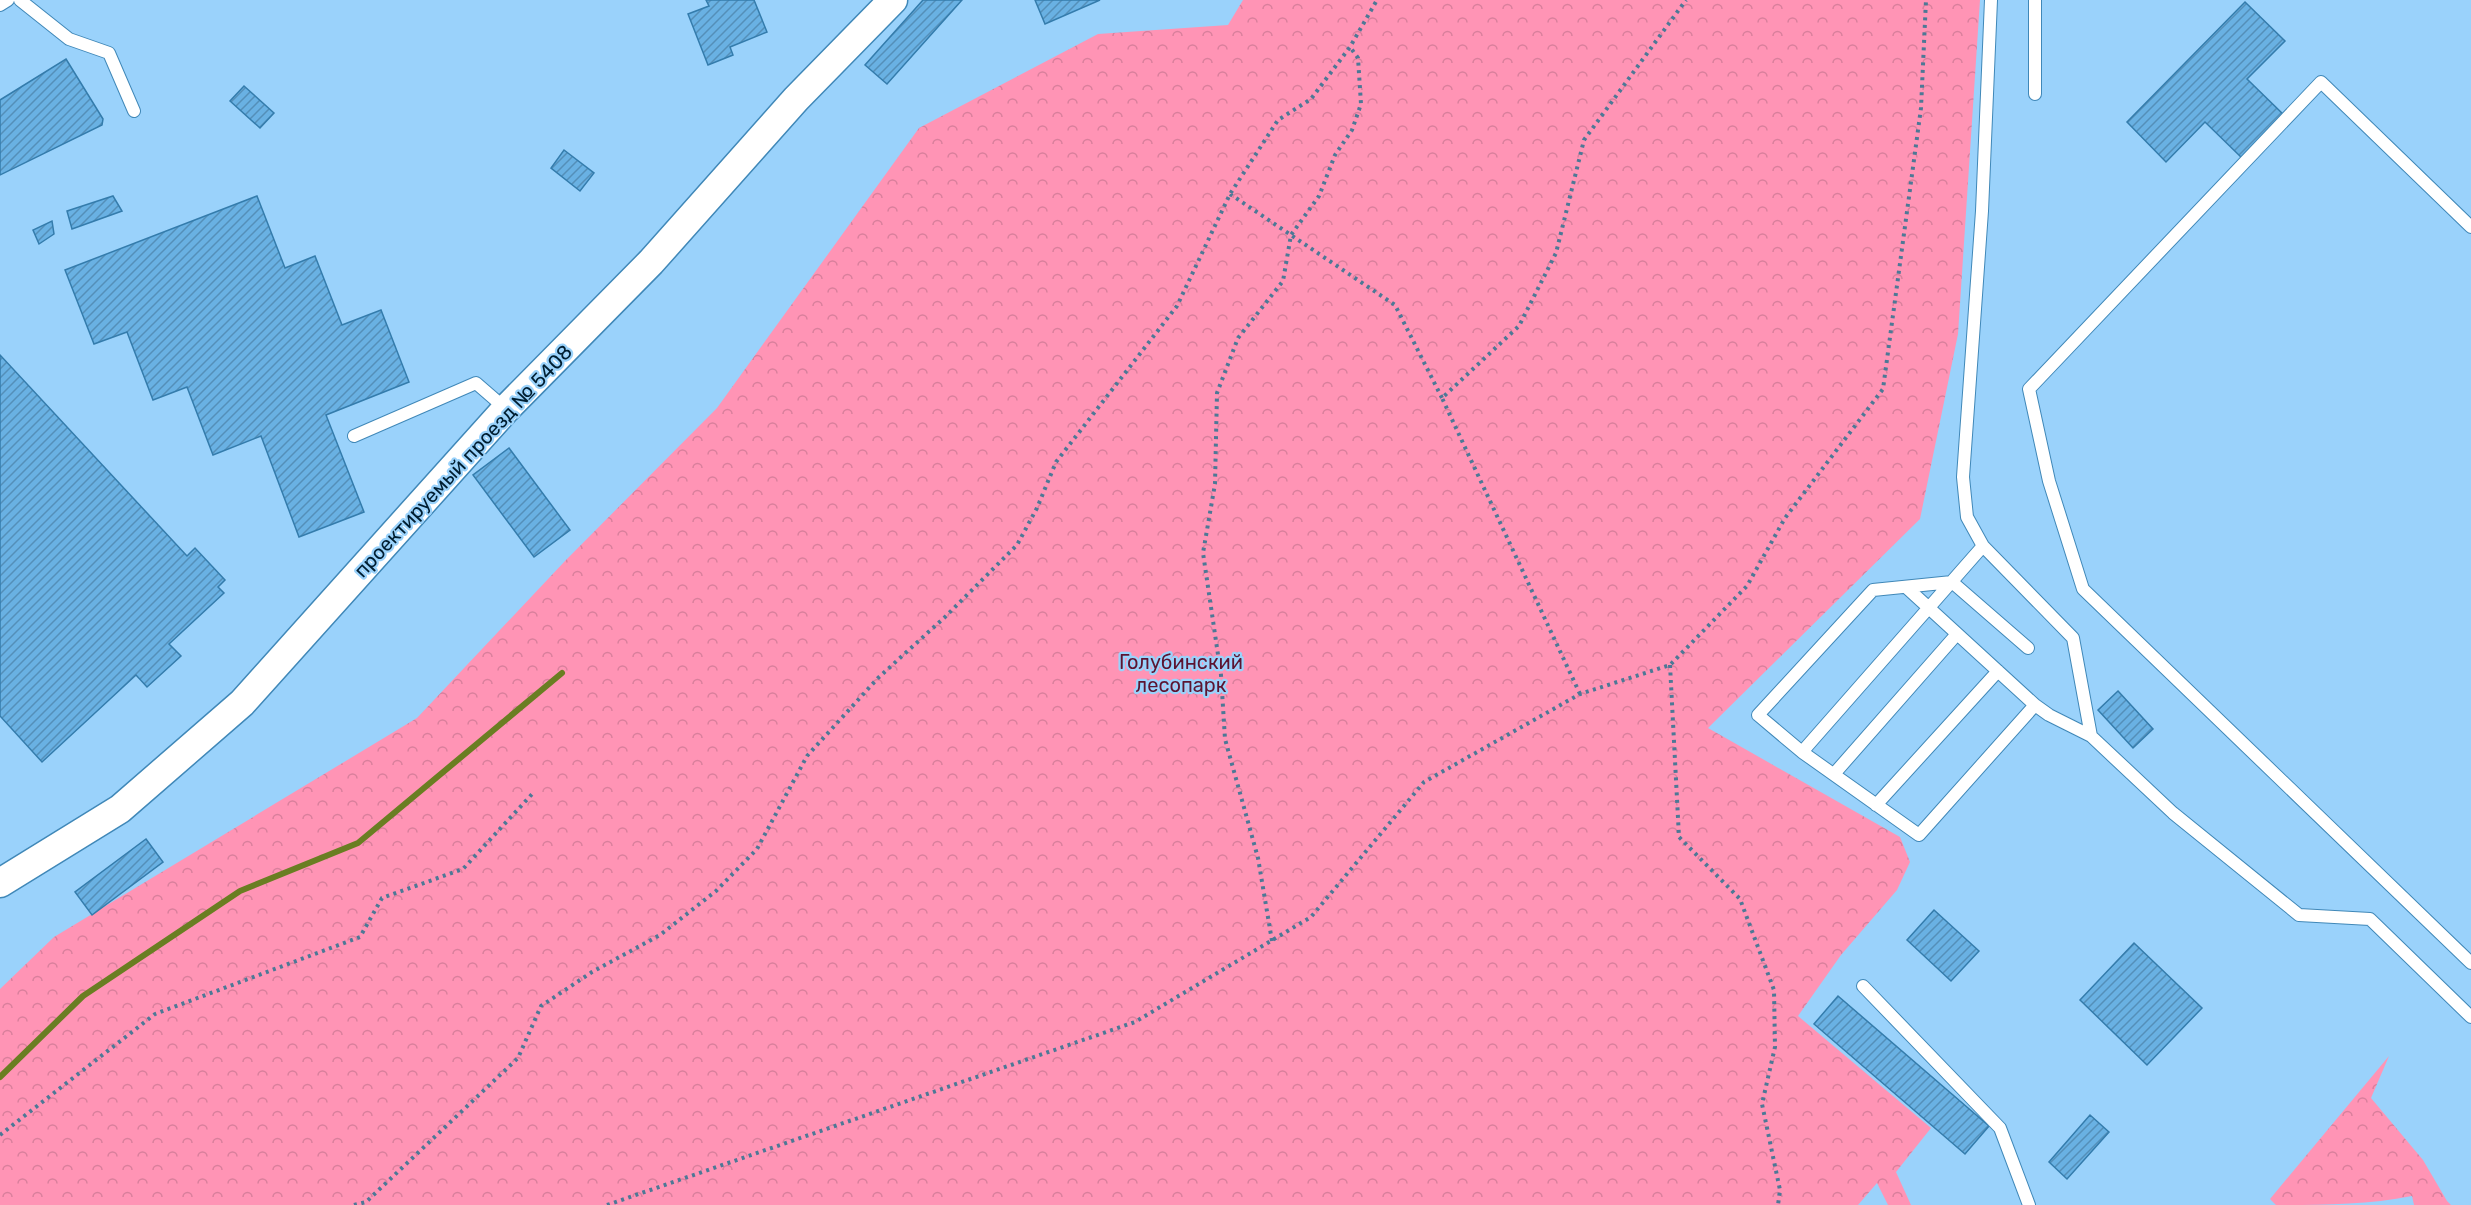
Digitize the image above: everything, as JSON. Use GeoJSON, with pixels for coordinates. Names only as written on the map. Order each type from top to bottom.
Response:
{"type":"FeatureCollection","features":[{"type":"Feature","properties":{"kind":"street","name":"проектируемый проезд № 5408"},"geometry":{"type":"LineString","coordinates":[[0,883],[120,809],[242,703],[506,408],[651,262],[796,99],[893,0]]}},
{"type":"Feature","properties":{"kind":"lane"},"geometry":{"type":"LineString","coordinates":[[0,5],[8,0]]}},
{"type":"Feature","properties":{"kind":"lane"},"geometry":{"type":"LineString","coordinates":[[20,0],[69,39],[109,53],[134,111]]}},
{"type":"Feature","properties":{"kind":"lane"},"geometry":{"type":"LineString","coordinates":[[1992,0],[1982,210],[1963,477],[1967,517],[1983,546],[2073,638],[2091,736]]}},
{"type":"Feature","properties":{"kind":"lane"},"geometry":{"type":"LineString","coordinates":[[2035,0],[2036,94]]}},
{"type":"Feature","properties":{"kind":"lane"},"geometry":{"type":"LineString","coordinates":[[2471,227],[2321,82],[2029,389],[2049,481],[2083,589],[2471,963]]}},
{"type":"Feature","properties":{"kind":"lane"},"geometry":{"type":"LineString","coordinates":[[354,436],[476,383],[506,408]]}},
{"type":"Feature","properties":{"kind":"lane"},"geometry":{"type":"LineString","coordinates":[[1802,752],[1983,546]]}},
{"type":"Feature","properties":{"kind":"lane"},"geometry":{"type":"LineString","coordinates":[[2028,648],[1952,582],[1873,590],[1758,715],[1802,752],[1919,835],[2035,705]]}},
{"type":"Feature","properties":{"kind":"lane"},"geometry":{"type":"LineString","coordinates":[[1906,587],[2035,705],[2049,715],[2091,736],[2173,813],[2299,915],[2370,919],[2471,1017]]}},
{"type":"Feature","properties":{"kind":"lane"},"geometry":{"type":"LineString","coordinates":[[1834,774],[1957,634]]}},
{"type":"Feature","properties":{"kind":"lane"},"geometry":{"type":"LineString","coordinates":[[1876,805],[1998,671]]}},
{"type":"Feature","properties":{"kind":"lane"},"geometry":{"type":"LineString","coordinates":[[1863,986],[2000,1128],[2029,1205]]}},
{"type":"Feature","properties":{"kind":"path"},"geometry":{"type":"LineString","coordinates":[[354,1205],[366,1202],[518,1058],[541,1006],[592,972],[660,935],[716,891],[757,849],[807,756],[878,678],[945,617],[1017,544],[1037,508],[1056,462],[1177,306],[1230,194],[1278,120],[1311,99],[1350,47],[1377,0]]}},
{"type":"Feature","properties":{"kind":"path"},"geometry":{"type":"LineString","coordinates":[[1442,398],[1519,326],[1556,253],[1584,140],[1686,0]]}},
{"type":"Feature","properties":{"kind":"path"},"geometry":{"type":"LineString","coordinates":[[607,1205],[1135,1022],[1311,917],[1424,782],[1580,694],[1670,665],[1747,586],[1785,518],[1883,389],[1921,108],[1926,0]]}},
{"type":"Feature","properties":{"kind":"path"},"geometry":{"type":"LineString","coordinates":[[1272,942],[1258,858],[1225,739],[1221,675],[1203,553],[1215,484],[1217,393],[1238,338],[1283,281],[1291,235],[1319,196],[1335,155],[1352,130],[1361,104],[1358,58],[1350,47]]}},
{"type":"Feature","properties":{"kind":"path"},"geometry":{"type":"LineString","coordinates":[[1230,194],[1395,305],[1442,398],[1580,694]]}},
{"type":"Feature","properties":{"kind":"path"},"geometry":{"type":"LineString","coordinates":[[1670,665],[1679,837],[1740,899],[1774,990],[1775,1047],[1762,1104],[1780,1190],[1778,1205]]}},
{"type":"Feature","properties":{"kind":"path"},"geometry":{"type":"LineString","coordinates":[[0,1135],[155,1014],[360,937],[382,898],[463,869],[533,793]]}},
{"type":"Feature","properties":{"kind":"green space","name":"Голубинский лесопарк"},"geometry":{"type":"Polygon","coordinates":[[[1243,0],[1980,0],[1958,334],[1920,519],[1708,728],[1900,837],[1910,862],[1897,890],[1841,955],[1798,1016],[1931,1128],[1896,1172],[1911,1205],[1888,1205],[1877,1183],[1858,1205],[0,1205],[0,989],[54,937],[417,718],[565,561],[717,408],[919,128],[1098,34],[1228,25],[1243,0]]]}},
{"type":"Feature","properties":{"kind":"green space"},"geometry":{"type":"Polygon","coordinates":[[[2389,1056],[2371,1098],[2423,1160],[2451,1205],[2414,1205],[2412,1196],[2361,1203],[2276,1205],[2270,1199],[2389,1056]]]}},
{"type":"Feature","properties":{"kind":"building"},"geometry":{"type":"Polygon","coordinates":[[[706,0],[754,0],[767,32],[730,47],[733,55],[708,65],[688,14],[709,6],[706,0]]]}},
{"type":"Feature","properties":{"kind":"building"},"geometry":{"type":"Polygon","coordinates":[[[923,0],[962,0],[887,84],[865,65],[923,0]]]}},
{"type":"Feature","properties":{"kind":"building"},"geometry":{"type":"Polygon","coordinates":[[[1035,0],[1100,0],[1045,24],[1035,0]]]}},
{"type":"Feature","properties":{"kind":"building"},"geometry":{"type":"Polygon","coordinates":[[[2245,2],[2285,41],[2247,79],[2286,117],[2244,160],[2205,122],[2166,162],[2127,122],[2245,2]]]}},
{"type":"Feature","properties":{"kind":"building"},"geometry":{"type":"Polygon","coordinates":[[[66,59],[103,119],[102,125],[0,175],[0,100],[66,59]]]}},
{"type":"Feature","properties":{"kind":"building"},"geometry":{"type":"Polygon","coordinates":[[[244,86],[274,113],[260,128],[230,101],[244,86]]]}},
{"type":"Feature","properties":{"kind":"building"},"geometry":{"type":"Polygon","coordinates":[[[564,150],[594,173],[580,191],[551,168],[564,150]]]}},
{"type":"Feature","properties":{"kind":"building"},"geometry":{"type":"Polygon","coordinates":[[[113,196],[122,211],[72,229],[67,211],[113,196]]]}},
{"type":"Feature","properties":{"kind":"building"},"geometry":{"type":"Polygon","coordinates":[[[257,196],[285,268],[315,256],[342,325],[381,310],[409,382],[326,415],[364,512],[299,537],[261,436],[213,455],[187,387],[153,400],[127,332],[94,344],[65,270],[257,196]]]}},
{"type":"Feature","properties":{"kind":"building"},"geometry":{"type":"Polygon","coordinates":[[[52,221],[54,234],[39,244],[33,230],[52,221]]]}},
{"type":"Feature","properties":{"kind":"building"},"geometry":{"type":"Polygon","coordinates":[[[0,355],[187,556],[195,548],[225,580],[218,587],[224,593],[169,644],[181,656],[147,687],[136,675],[42,762],[0,716],[0,355]]]}},
{"type":"Feature","properties":{"kind":"building"},"geometry":{"type":"Polygon","coordinates":[[[509,448],[570,530],[534,557],[473,475],[509,448]]]}},
{"type":"Feature","properties":{"kind":"building"},"geometry":{"type":"Polygon","coordinates":[[[2118,691],[2153,729],[2133,748],[2098,710],[2118,691]]]}},
{"type":"Feature","properties":{"kind":"building"},"geometry":{"type":"Polygon","coordinates":[[[146,839],[163,862],[92,915],[75,892],[146,839]]]}},
{"type":"Feature","properties":{"kind":"building"},"geometry":{"type":"Polygon","coordinates":[[[1934,910],[1979,951],[1951,981],[1907,940],[1934,910]]]}},
{"type":"Feature","properties":{"kind":"building"},"geometry":{"type":"Polygon","coordinates":[[[2134,943],[2202,1008],[2147,1065],[2080,1000],[2134,943]]]}},
{"type":"Feature","properties":{"kind":"building"},"geometry":{"type":"Polygon","coordinates":[[[1838,996],[1989,1126],[1965,1154],[1814,1024],[1838,996]]]}},
{"type":"Feature","properties":{"kind":"building"},"geometry":{"type":"Polygon","coordinates":[[[2090,1115],[2109,1132],[2067,1179],[2049,1162],[2090,1115]]]}},
{"type":"Feature","properties":{"kind":"waterway"},"geometry":{"type":"LineString","coordinates":[[0,1077],[83,996],[240,891],[358,843],[562,673]]}}]}
